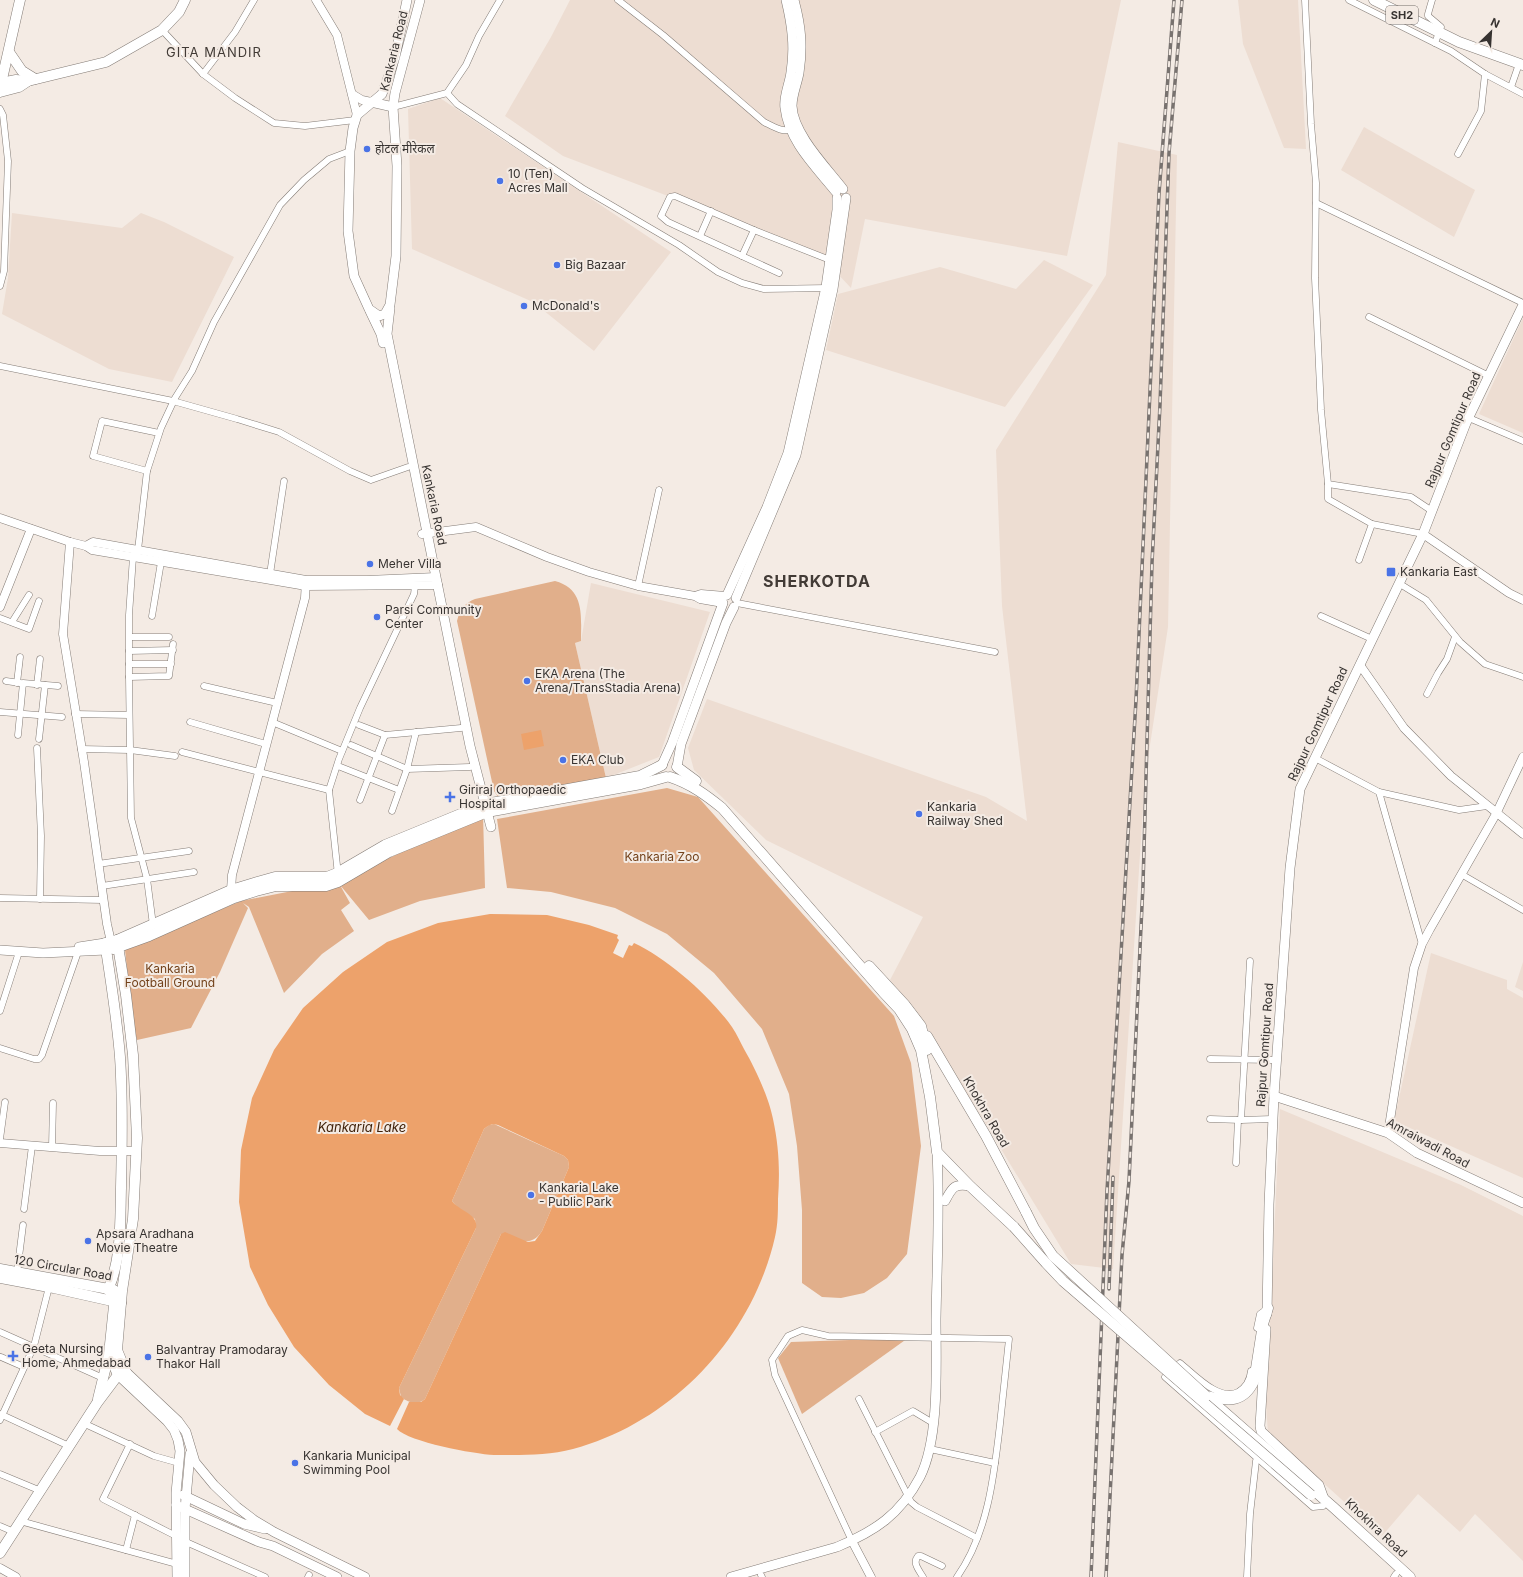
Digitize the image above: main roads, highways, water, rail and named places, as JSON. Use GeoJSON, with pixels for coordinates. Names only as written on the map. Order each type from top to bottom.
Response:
{"type":"FeatureCollection","features":[{"type":"Feature","properties":{"kind":"main road"},"geometry":{"type":"LineString","coordinates":[[0,87],[20,0]]}},
{"type":"Feature","properties":{"kind":"main road"},"geometry":{"type":"LineString","coordinates":[[0,87],[16,80],[31,80],[106,62],[162,30],[178,12],[185,0]]}},
{"type":"Feature","properties":{"kind":"main road"},"geometry":{"type":"LineString","coordinates":[[407,0],[395,57],[382,94],[371,102],[356,117],[350,151],[348,231],[354,276],[381,334],[408,467],[425,534],[461,728],[470,767],[491,827]]}},
{"type":"Feature","properties":{"kind":"main road","name":"Kankaria Road"},"geometry":{"type":"LineString","coordinates":[[420,0],[395,93],[393,107],[397,151],[398,201],[396,256],[387,334],[425,534]]}},
{"type":"Feature","properties":{"kind":"main road"},"geometry":{"type":"LineString","coordinates":[[786,0],[792,21],[794,46],[791,72],[784,106],[795,128]]}},
{"type":"Feature","properties":{"kind":"main road"},"geometry":{"type":"LineString","coordinates":[[794,0],[799,20],[802,46],[799,74],[792,106],[799,146],[840,194],[829,288],[796,455],[787,467],[730,600],[662,765],[661,771],[668,777],[684,782],[706,795],[722,808],[750,836],[906,1012],[912,1029],[924,1050],[939,1058]]}},
{"type":"Feature","properties":{"kind":"main road","name":"SH2"},"geometry":{"type":"LineString","coordinates":[[1374,0],[1459,42],[1521,64]]}},
{"type":"Feature","properties":{"kind":"main road"},"geometry":{"type":"LineString","coordinates":[[9,52],[22,71],[31,80]]}},
{"type":"Feature","properties":{"kind":"main road"},"geometry":{"type":"LineString","coordinates":[[371,102],[393,107]]}},
{"type":"Feature","properties":{"kind":"main road"},"geometry":{"type":"LineString","coordinates":[[829,288],[830,260],[840,194]]}},
{"type":"Feature","properties":{"kind":"main road","name":"Rajpur Gomtipur Road"},"geometry":{"type":"LineString","coordinates":[[1325,1504],[1319,1485],[1261,1431],[1260,1426],[1268,1308],[1269,1204],[1272,1119],[1290,868],[1300,788],[1424,534],[1469,418],[1523,304]]}},
{"type":"Feature","properties":{"kind":"main road"},"geometry":{"type":"LineString","coordinates":[[369,309],[379,316],[385,314],[390,305]]}},
{"type":"Feature","properties":{"kind":"main road"},"geometry":{"type":"LineString","coordinates":[[434,581],[484,809]]}},
{"type":"Feature","properties":{"kind":"main road"},"geometry":{"type":"LineString","coordinates":[[484,809],[641,784],[675,774],[681,744],[726,623],[730,600]]}},
{"type":"Feature","properties":{"kind":"main road"},"geometry":{"type":"LineString","coordinates":[[0,945],[43,948],[112,945],[153,925],[233,894],[276,886],[326,886],[338,878],[389,852],[484,809],[640,776],[669,761],[727,804],[750,836]]}},
{"type":"Feature","properties":{"kind":"main road"},"geometry":{"type":"LineString","coordinates":[[0,950],[43,953],[78,952],[112,945],[149,936],[233,894]]}},
{"type":"Feature","properties":{"kind":"main road"},"geometry":{"type":"LineString","coordinates":[[96,1403],[109,1354],[118,1302],[122,1291],[133,1219],[136,1151],[136,1094],[133,1055],[112,945]]}},
{"type":"Feature","properties":{"kind":"main road"},"geometry":{"type":"LineString","coordinates":[[112,945],[120,1057],[122,1152],[121,1222],[114,1275],[108,1290],[115,1296],[118,1302],[117,1350],[122,1373],[178,1421],[186,1432],[195,1462],[214,1485],[243,1511],[254,1520],[278,1534],[364,1577]]}},
{"type":"Feature","properties":{"kind":"main road","name":"Khokhra Road"},"geometry":{"type":"LineString","coordinates":[[906,1012],[921,1026],[986,1136],[1034,1228],[1053,1256],[1325,1504],[1410,1577]]}},
{"type":"Feature","properties":{"kind":"main road"},"geometry":{"type":"LineString","coordinates":[[759,1576],[838,1553],[854,1544],[891,1517],[909,1499],[933,1449],[940,1395],[940,1126],[924,1050],[921,1026]]}},
{"type":"Feature","properties":{"kind":"main road","name":"Amraiwadi Road"},"geometry":{"type":"LineString","coordinates":[[1274,1096],[1388,1133],[1417,1153],[1523,1203]]}},
{"type":"Feature","properties":{"kind":"main road"},"geometry":{"type":"LineString","coordinates":[[940,1155],[970,1186],[1014,1227],[1063,1281],[1313,1493]]}},
{"type":"Feature","properties":{"kind":"main road"},"geometry":{"type":"LineString","coordinates":[[933,1449],[944,1201],[940,1155]]}},
{"type":"Feature","properties":{"kind":"main road"},"geometry":{"type":"LineString","coordinates":[[944,1201],[955,1186],[960,1184],[970,1186]]}},
{"type":"Feature","properties":{"kind":"main road","name":"120 Circular Road"},"geometry":{"type":"LineString","coordinates":[[0,1270],[108,1290],[122,1291]]}},
{"type":"Feature","properties":{"kind":"main road","name":"120 Circular Road"},"geometry":{"type":"LineString","coordinates":[[0,1278],[118,1302]]}},
{"type":"Feature","properties":{"kind":"main road"},"geometry":{"type":"LineString","coordinates":[[1206,1396],[1218,1399],[1234,1400],[1241,1397],[1250,1388],[1254,1380],[1263,1324],[1268,1308]]}},
{"type":"Feature","properties":{"kind":"main road"},"geometry":{"type":"LineString","coordinates":[[109,1354],[122,1373],[174,1430],[178,1440],[180,1451],[176,1493],[177,1577]]}},
{"type":"Feature","properties":{"kind":"main road"},"geometry":{"type":"LineString","coordinates":[[0,1553],[96,1403],[122,1373]]}},
{"type":"Feature","properties":{"kind":"main road"},"geometry":{"type":"LineString","coordinates":[[185,1577],[185,1508],[190,1448]]}},
{"type":"Feature","properties":{"kind":"main road"},"geometry":{"type":"LineString","coordinates":[[176,1493],[244,1524],[278,1534]]}},
{"type":"Feature","properties":{"kind":"main road","name":"Khokhra Road"},"geometry":{"type":"LineString","coordinates":[[1325,1504],[1397,1576]]}},
{"type":"Feature","properties":{"kind":"main road"},"geometry":{"type":"LineString","coordinates":[[176,1505],[259,1542],[277,1548],[337,1577]]}},
{"type":"Feature","properties":{"kind":"main road"},"geometry":{"type":"LineString","coordinates":[[277,1548],[278,1534]]}},
{"type":"Feature","properties":{"kind":"main road"},"geometry":{"type":"LineString","coordinates":[[731,1577],[836,1547],[854,1544]]}},
{"type":"Feature","properties":{"kind":"water"},"geometry":{"type":"Polygon","coordinates":[[[541,730],[544,746],[524,750],[521,734],[541,730]]]}},
{"type":"Feature","properties":{"kind":"water","name":"Kankaria Lake"},"geometry":{"type":"Polygon","coordinates":[[[490,914],[547,915],[589,925],[618,935],[617,938],[619,940],[613,953],[623,958],[629,945],[632,946],[634,943],[660,958],[688,979],[723,1015],[735,1032],[757,1074],[765,1093],[773,1119],[778,1149],[779,1189],[775,1237],[764,1274],[748,1309],[727,1341],[703,1370],[675,1396],[644,1419],[609,1436],[573,1449],[543,1454],[494,1455],[472,1452],[428,1443],[404,1434],[397,1429],[409,1402],[421,1402],[425,1399],[501,1234],[505,1232],[528,1242],[535,1241],[542,1231],[569,1167],[568,1160],[564,1156],[498,1125],[494,1124],[487,1126],[484,1129],[452,1201],[472,1216],[476,1223],[476,1228],[399,1388],[400,1395],[404,1399],[390,1426],[365,1414],[329,1385],[294,1347],[268,1305],[250,1267],[239,1202],[241,1150],[252,1098],[274,1050],[303,1008],[343,972],[387,942],[438,923],[490,914]]]}},
{"type":"Feature","properties":{"kind":"railway"},"geometry":{"type":"LineString","coordinates":[[1091,1577],[1107,1191],[1136,700],[1159,193],[1174,0]]}},
{"type":"Feature","properties":{"kind":"railway"},"geometry":{"type":"LineString","coordinates":[[1106,1577],[1122,1255],[1129,1181],[1143,885],[1152,563],[1160,405],[1169,153],[1182,0]]}},
{"type":"Feature","properties":{"kind":"railway"},"geometry":{"type":"LineString","coordinates":[[1109,1289],[1113,1177]]}},
{"type":"Feature","properties":{"kind":"place","name":"होटल मीरेकल"},"geometry":{"type":"Point","coordinates":[367,149]}},
{"type":"Feature","properties":{"kind":"place","name":"10 (Ten) Acres Mall"},"geometry":{"type":"Point","coordinates":[500,181]}},
{"type":"Feature","properties":{"kind":"place","name":"Big Bazaar"},"geometry":{"type":"Point","coordinates":[557,265]}},
{"type":"Feature","properties":{"kind":"place","name":"McDonald's"},"geometry":{"type":"Point","coordinates":[524,306]}},
{"type":"Feature","properties":{"kind":"place","name":"Meher Villa"},"geometry":{"type":"Point","coordinates":[370,564]}},
{"type":"Feature","properties":{"kind":"place","name":"Kankaria East"},"geometry":{"type":"Point","coordinates":[1391,572]}},
{"type":"Feature","properties":{"kind":"place","name":"Parsi Community Center"},"geometry":{"type":"Point","coordinates":[377,617]}},
{"type":"Feature","properties":{"kind":"place","name":"EKA Arena (The Arena/TransStadia Arena)"},"geometry":{"type":"Point","coordinates":[527,681]}},
{"type":"Feature","properties":{"kind":"place","name":"EKA Club"},"geometry":{"type":"Point","coordinates":[563,760]}},
{"type":"Feature","properties":{"kind":"place","name":"Giriraj Orthopaedic Hospital"},"geometry":{"type":"Point","coordinates":[450,797]}},
{"type":"Feature","properties":{"kind":"place","name":"Kankaria Railway Shed"},"geometry":{"type":"Point","coordinates":[919,814]}},
{"type":"Feature","properties":{"kind":"place","name":"Kankaria Lake - Public Park"},"geometry":{"type":"Point","coordinates":[531,1195]}},
{"type":"Feature","properties":{"kind":"place","name":"Apsara Aradhana Movie Theatre"},"geometry":{"type":"Point","coordinates":[88,1241]}},
{"type":"Feature","properties":{"kind":"place","name":"Geeta Nursing Home, Ahmedabad"},"geometry":{"type":"Point","coordinates":[13,1356]}},
{"type":"Feature","properties":{"kind":"place","name":"Balvantray Pramodaray Thakor Hall"},"geometry":{"type":"Point","coordinates":[148,1357]}},
{"type":"Feature","properties":{"kind":"place","name":"Kankaria Municipal Swimming Pool"},"geometry":{"type":"Point","coordinates":[295,1463]}},
{"type":"Feature","properties":{"kind":"district","name":"GITA MANDIR"},"geometry":{"type":"Point","coordinates":[214,52]}},
{"type":"Feature","properties":{"kind":"district","name":"SHERKOTDA"},"geometry":{"type":"Point","coordinates":[817,581]}},
{"type":"Feature","properties":{"kind":"park label","name":"Kankaria Zoo"},"geometry":{"type":"Point","coordinates":[662,857]}},
{"type":"Feature","properties":{"kind":"park label","name":"Kankaria Football Ground"},"geometry":{"type":"Point","coordinates":[170,976]}}]}
